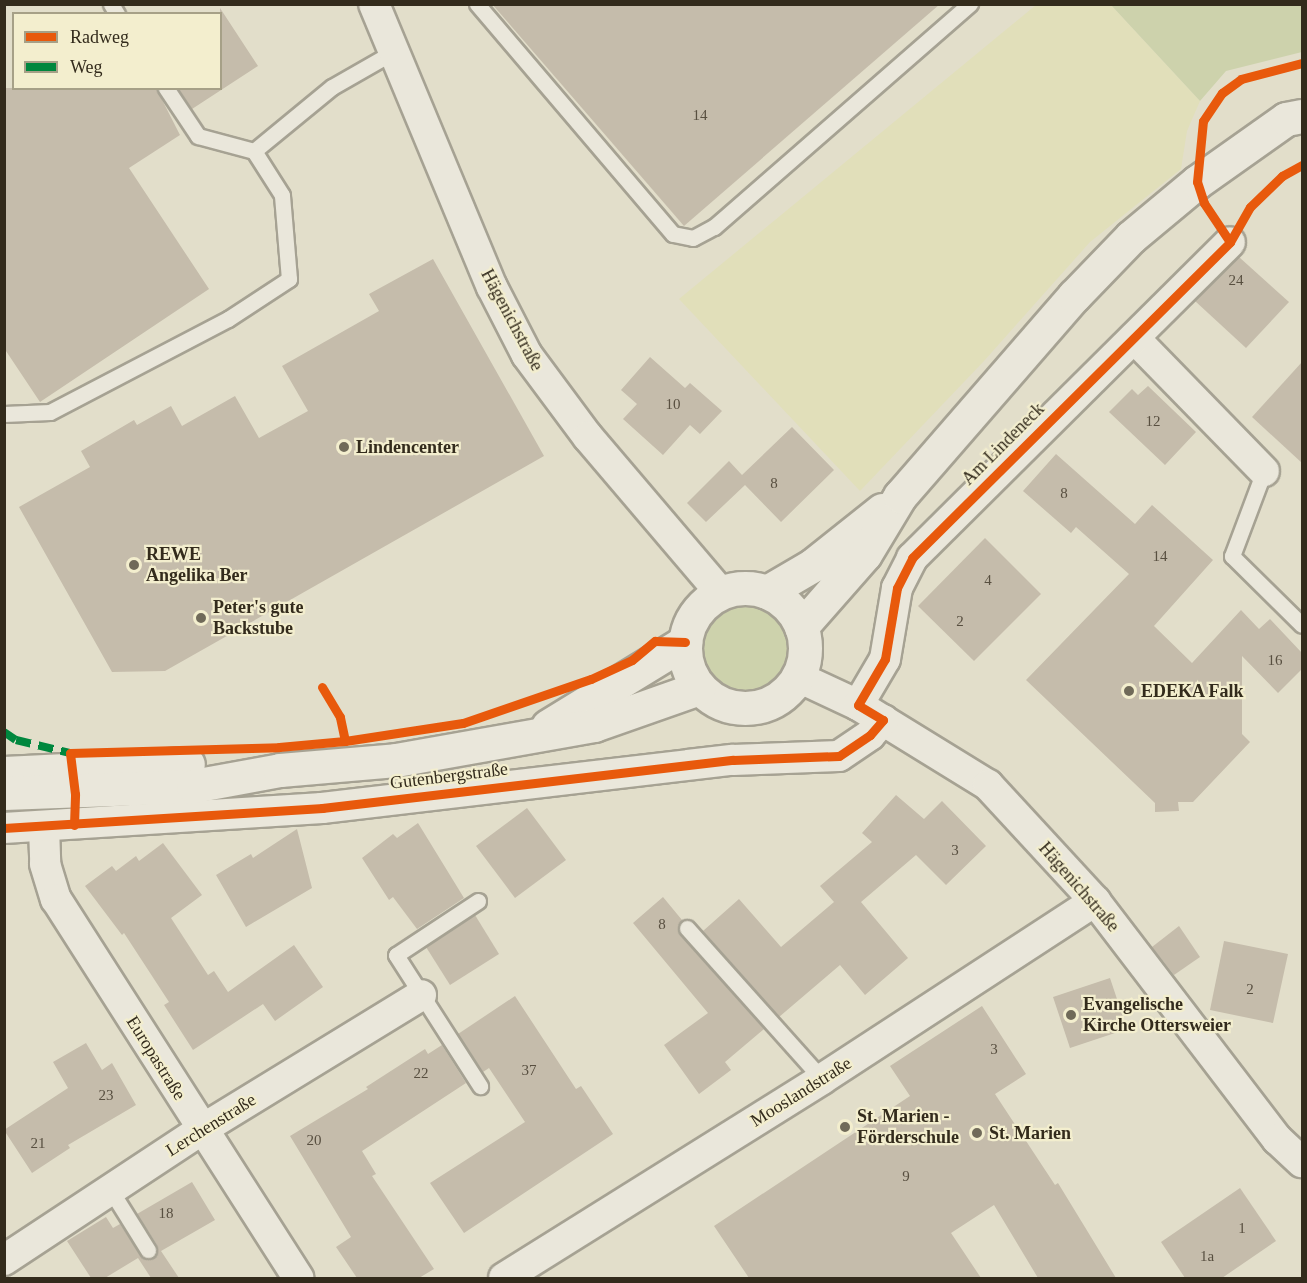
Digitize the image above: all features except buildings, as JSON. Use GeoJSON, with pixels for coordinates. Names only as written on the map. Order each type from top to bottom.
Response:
{"type":"FeatureCollection","features":[{"type":"Feature","properties":{"kind":"main road"},"geometry":{"type":"LineString","coordinates":[[801,627],[865,554],[900,496],[1074,296],[1131,237],[1197,182],[1297,113]]}},
{"type":"Feature","properties":{"kind":"main road"},"geometry":{"type":"LineString","coordinates":[[767,592],[813,565],[900,496]]}},
{"type":"Feature","properties":{"kind":"main road"},"geometry":{"type":"LineString","coordinates":[[736,589],[767,592],[781,601],[801,627],[805,652],[798,677],[783,695],[751,707],[717,702],[699,688],[687,667],[685,642],[696,613],[721,593],[736,589]]}},
{"type":"Feature","properties":{"kind":"main road"},"geometry":{"type":"LineString","coordinates":[[536,734],[685,642]]}},
{"type":"Feature","properties":{"kind":"main road"},"geometry":{"type":"LineString","coordinates":[[4,793],[193,786],[280,770],[396,760],[594,725],[699,688]]}},
{"type":"Feature","properties":{"kind":"main road"},"geometry":{"type":"LineString","coordinates":[[4,773],[188,764],[280,770]]}},
{"type":"Feature","properties":{"kind":"street","name":"Hägenichstraße"},"geometry":{"type":"LineString","coordinates":[[374,4],[492,287],[527,355],[562,405],[721,593]]}},
{"type":"Feature","properties":{"kind":"street","name":"Am Lindeneck"},"geometry":{"type":"LineString","coordinates":[[858,705],[885,659],[897,588],[912,558],[1230,242]]}},
{"type":"Feature","properties":{"kind":"street"},"geometry":{"type":"LineString","coordinates":[[1134,338],[1264,471]]}},
{"type":"Feature","properties":{"kind":"street","name":"Hägenichstraße"},"geometry":{"type":"LineString","coordinates":[[798,677],[858,705],[988,784],[1095,901],[1277,1139],[1302,1162]]}},
{"type":"Feature","properties":{"kind":"street","name":"Gutenbergstraße"},"geometry":{"type":"LineString","coordinates":[[4,828],[322,808],[733,760],[839,756],[870,735],[883,720]]}},
{"type":"Feature","properties":{"kind":"street","name":"Europastraße"},"geometry":{"type":"LineString","coordinates":[[44,827],[45,864],[56,899],[201,1130],[298,1278]]}},
{"type":"Feature","properties":{"kind":"street","name":"Mooslandstraße"},"geometry":{"type":"LineString","coordinates":[[504,1278],[822,1079],[1095,901]]}},
{"type":"Feature","properties":{"kind":"street","name":"Lerchenstraße"},"geometry":{"type":"LineString","coordinates":[[4,1260],[201,1130],[421,995]]}},
{"type":"Feature","properties":{"kind":"lane"},"geometry":{"type":"LineString","coordinates":[[477,4],[673,234],[693,238],[714,227],[970,4]]}},
{"type":"Feature","properties":{"kind":"lane"},"geometry":{"type":"LineString","coordinates":[[254,151],[332,87],[393,52]]}},
{"type":"Feature","properties":{"kind":"lane"},"geometry":{"type":"LineString","coordinates":[[4,414],[50,412],[228,319],[289,279],[282,195],[254,151],[198,136],[167,90]]}},
{"type":"Feature","properties":{"kind":"lane"},"geometry":{"type":"LineString","coordinates":[[1264,471],[1232,556],[1302,625]]}},
{"type":"Feature","properties":{"kind":"lane"},"geometry":{"type":"LineString","coordinates":[[478,901],[396,955],[480,1086]]}},
{"type":"Feature","properties":{"kind":"lane"},"geometry":{"type":"LineString","coordinates":[[687,928],[822,1079]]}},
{"type":"Feature","properties":{"kind":"lane"},"geometry":{"type":"LineString","coordinates":[[110,1189],[148,1250]]}},
{"type":"Feature","properties":{"kind":"shaded area"},"geometry":{"type":"Polygon","coordinates":[[[1036,5],[1111,5],[1200,101],[1187,131],[1181,169],[1090,242],[984,361],[860,491],[679,299],[1036,5]]]}},
{"type":"Feature","properties":{"kind":"green space"},"geometry":{"type":"Polygon","coordinates":[[[1111,5],[1302,5],[1302,52],[1226,71],[1200,101],[1111,5]]]}},
{"type":"Feature","properties":{"kind":"green space"},"geometry":{"type":"Polygon","coordinates":[[[744,605],[761,608],[775,618],[785,632],[788,649],[785,666],[775,680],[761,690],[744,693],[727,690],[713,680],[703,666],[700,649],[703,632],[713,618],[727,608],[744,605]]]}},
{"type":"Feature","properties":{"kind":"marked path"},"geometry":{"type":"LineString","coordinates":[[4,732],[16,740],[70,753]]}},
{"type":"Feature","properties":{"kind":"cycle path"},"geometry":{"type":"LineString","coordinates":[[1230,242],[1204,203],[1197,182],[1203,121],[1222,93],[1241,79],[1302,63]]}},
{"type":"Feature","properties":{"kind":"cycle path"},"geometry":{"type":"LineString","coordinates":[[4,828],[322,808],[733,760],[839,756],[870,735],[883,720],[858,705],[885,659],[897,588],[912,558],[1230,242],[1250,207],[1282,176],[1302,165]]}},
{"type":"Feature","properties":{"kind":"cycle path"},"geometry":{"type":"LineString","coordinates":[[345,741],[463,723],[591,679],[632,660],[655,641],[685,642]]}},
{"type":"Feature","properties":{"kind":"cycle path"},"geometry":{"type":"LineString","coordinates":[[74,825],[75,794],[70,753],[279,747],[345,741],[340,717],[322,687]]}},
{"type":"Feature","properties":{"kind":"place","name":"Lindencenter"},"geometry":{"type":"Point","coordinates":[344,447]}},
{"type":"Feature","properties":{"kind":"place","name":"REWE Angelika Ber"},"geometry":{"type":"Point","coordinates":[134,565]}},
{"type":"Feature","properties":{"kind":"place","name":"Peter's gute Backstube"},"geometry":{"type":"Point","coordinates":[201,618]}},
{"type":"Feature","properties":{"kind":"place","name":"EDEKA Falk"},"geometry":{"type":"Point","coordinates":[1129,691]}},
{"type":"Feature","properties":{"kind":"place","name":"Evangelische Kirche Ottersweier"},"geometry":{"type":"Point","coordinates":[1071,1015]}},
{"type":"Feature","properties":{"kind":"place","name":"St. Marien - Förderschule"},"geometry":{"type":"Point","coordinates":[845,1127]}},
{"type":"Feature","properties":{"kind":"place","name":"St. Marien"},"geometry":{"type":"Point","coordinates":[977,1133]}}]}
